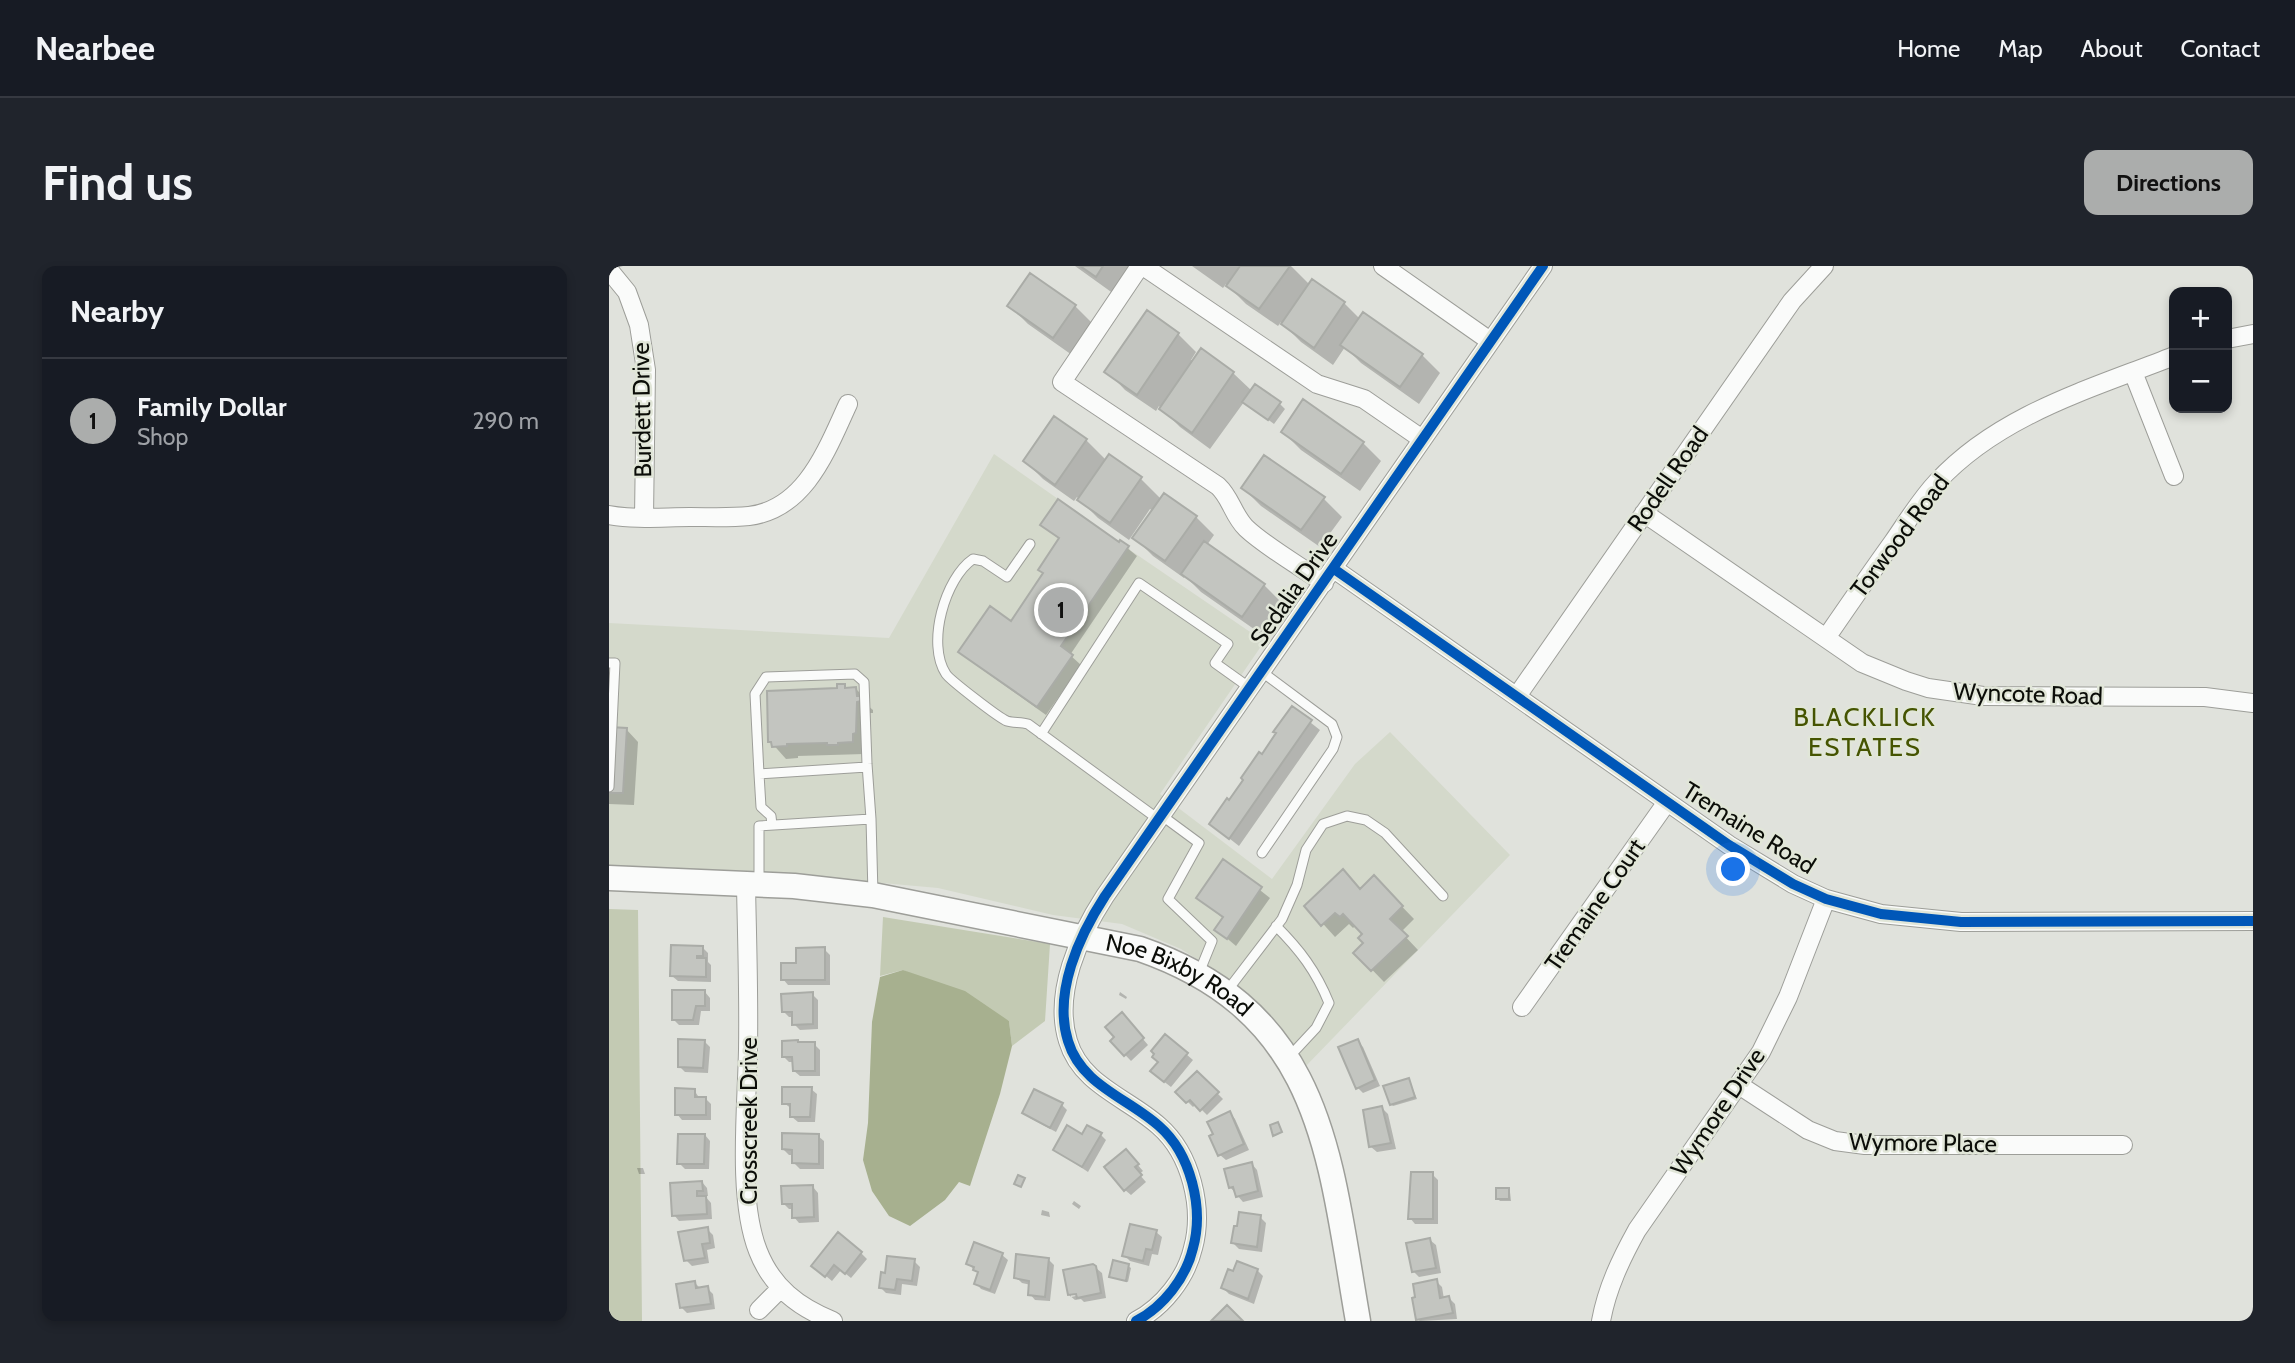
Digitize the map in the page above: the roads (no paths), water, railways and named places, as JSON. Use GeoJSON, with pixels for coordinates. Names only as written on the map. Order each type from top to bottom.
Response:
{"type":"FeatureCollection","features":[{"type":"Feature","properties":{"kind":"street","name":"Tremaine Road"},"geometry":{"type":"LineString","coordinates":[[1142,266],[1062,382],[1218,486],[1225,492],[1236,516],[1247,528],[1329,576],[1517,696],[1763,868],[1826,899],[1881,914],[1961,922],[2253,921]]}},
{"type":"Feature","properties":{"kind":"street"},"geometry":{"type":"LineString","coordinates":[[1142,266],[1317,384],[1363,399],[1422,439]]}},
{"type":"Feature","properties":{"kind":"street"},"geometry":{"type":"LineString","coordinates":[[1383,266],[1490,341]]}},
{"type":"Feature","properties":{"kind":"street","name":"Sedalia Drive"},"geometry":{"type":"LineString","coordinates":[[1081,937],[1105,896],[1543,266]]}},
{"type":"Feature","properties":{"kind":"street","name":"Rodell Road"},"geometry":{"type":"LineString","coordinates":[[1517,696],[1792,301],[1824,266]]}},
{"type":"Feature","properties":{"kind":"street","name":"Burdett Drive"},"geometry":{"type":"LineString","coordinates":[[609,270],[627,292],[639,325],[646,370],[644,517]]}},
{"type":"Feature","properties":{"kind":"street"},"geometry":{"type":"LineString","coordinates":[[2232,338],[2253,334]]}},
{"type":"Feature","properties":{"kind":"street","name":"Torwood Road"},"geometry":{"type":"LineString","coordinates":[[1826,638],[1917,507],[1936,482],[1961,459],[2014,422],[2045,406],[2169,358]]}},
{"type":"Feature","properties":{"kind":"street"},"geometry":{"type":"LineString","coordinates":[[2133,372],[2174,476]]}},
{"type":"Feature","properties":{"kind":"street"},"geometry":{"type":"LineString","coordinates":[[609,515],[751,516],[775,509],[812,477],[848,404]]}},
{"type":"Feature","properties":{"kind":"street","name":"Wyncote Road"},"geometry":{"type":"LineString","coordinates":[[1644,513],[1862,663],[1929,688],[1957,694],[2006,697],[2205,697],[2253,703]]}},
{"type":"Feature","properties":{"kind":"street","name":"Tremaine Court"},"geometry":{"type":"LineString","coordinates":[[1522,1007],[1667,802]]}},
{"type":"Feature","properties":{"kind":"street","name":"Noe Bixby Road"},"geometry":{"type":"LineString","coordinates":[[609,878],[794,886],[873,895],[1140,949],[1198,975],[1226,992],[1253,1016],[1288,1059],[1306,1092],[1328,1157],[1358,1321]]}},
{"type":"Feature","properties":{"kind":"street","name":"Crosscreek Drive"},"geometry":{"type":"LineString","coordinates":[[753,885],[746,1183],[748,1208],[758,1252],[781,1288],[800,1306],[833,1321]]}},
{"type":"Feature","properties":{"kind":"street","name":"Wymore Drive"},"geometry":{"type":"LineString","coordinates":[[1601,1321],[1620,1261],[1637,1230],[1761,1052],[1788,998],[1826,899]]}},
{"type":"Feature","properties":{"kind":"street"},"geometry":{"type":"LineString","coordinates":[[1081,937],[1071,967],[1064,1009],[1068,1044],[1086,1073],[1103,1088],[1160,1126],[1174,1144],[1196,1194],[1197,1226],[1191,1256],[1167,1298],[1148,1315],[1136,1321]]}},
{"type":"Feature","properties":{"kind":"street","name":"Wymore Place"},"geometry":{"type":"LineString","coordinates":[[1739,1085],[1808,1130],[1835,1141],[1865,1145],[2123,1145]]}},
{"type":"Feature","properties":{"kind":"street"},"geometry":{"type":"LineString","coordinates":[[759,1310],[781,1288]]}},
{"type":"Feature","properties":{"kind":"lane"},"geometry":{"type":"LineString","coordinates":[[1030,544],[1007,577],[983,561],[973,559],[964,566],[944,604],[938,644],[940,663],[947,676],[1006,720],[1028,724],[1199,843],[1168,899],[1212,941],[1198,975]]}},
{"type":"Feature","properties":{"kind":"lane"},"geometry":{"type":"LineString","coordinates":[[1041,734],[1139,583],[1228,644],[1215,663],[1250,688]]}},
{"type":"Feature","properties":{"kind":"lane"},"geometry":{"type":"LineString","coordinates":[[609,663],[615,663],[609,787]]}},
{"type":"Feature","properties":{"kind":"lane"},"geometry":{"type":"LineString","coordinates":[[1262,672],[1332,724],[1337,737],[1333,749],[1262,853]]}},
{"type":"Feature","properties":{"kind":"lane"},"geometry":{"type":"LineString","coordinates":[[772,825],[771,816],[761,807],[755,694],[766,677],[855,674],[864,681],[873,895]]}},
{"type":"Feature","properties":{"kind":"lane"},"geometry":{"type":"LineString","coordinates":[[759,774],[867,767]]}},
{"type":"Feature","properties":{"kind":"lane"},"geometry":{"type":"LineString","coordinates":[[1226,992],[1282,919],[1297,885],[1306,850],[1323,824],[1347,816],[1366,820],[1385,833],[1443,896]]}},
{"type":"Feature","properties":{"kind":"lane"},"geometry":{"type":"LineString","coordinates":[[753,885],[759,826],[871,819]]}},
{"type":"Feature","properties":{"kind":"lane"},"geometry":{"type":"LineString","coordinates":[[1276,926],[1300,949],[1321,983],[1329,1003],[1316,1028],[1288,1059]]}},
{"type":"Feature","properties":{"kind":"place","name":"Family Dollar"},"geometry":{"type":"Point","coordinates":[1061,610]}},
{"type":"Feature","properties":{"kind":"district","name":"BLACKLICK ESTATES"},"geometry":{"type":"Point","coordinates":[1865,732]}}]}
